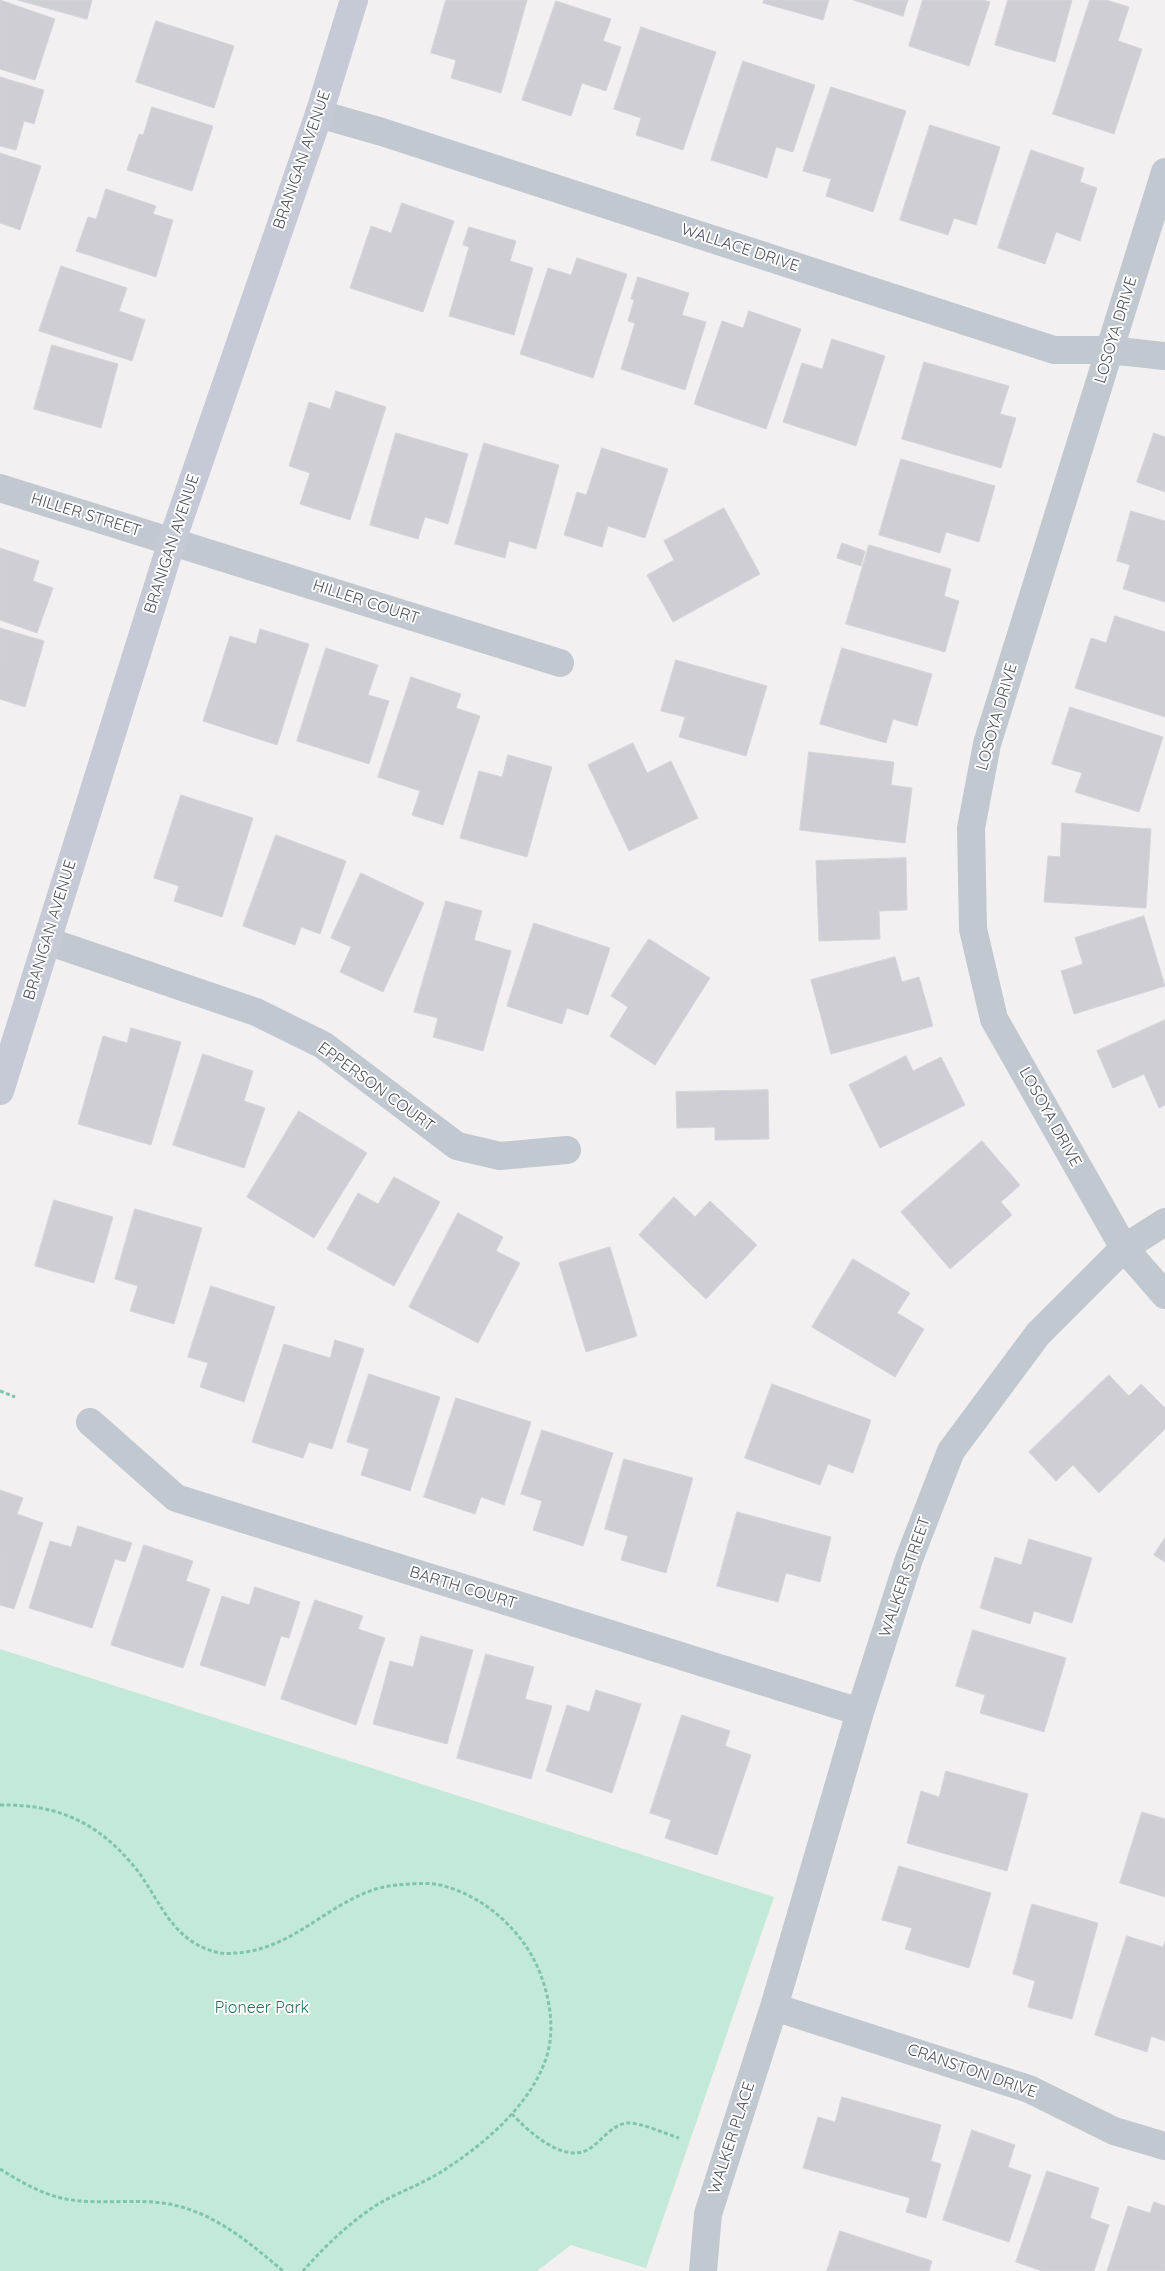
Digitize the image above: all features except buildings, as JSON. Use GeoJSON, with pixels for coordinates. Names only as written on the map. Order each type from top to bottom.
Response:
{"type":"FeatureCollection","features":[{"type":"Feature","properties":{"kind":"street","name":"BRANIGAN AVENUE"},"geometry":{"type":"LineString","coordinates":[[0,1091],[172,541],[319,114],[354,0]]}},
{"type":"Feature","properties":{"kind":"street","name":"WALLACE DRIVE"},"geometry":{"type":"LineString","coordinates":[[319,114],[382,132],[1054,350],[1109,350],[1165,356]]}},
{"type":"Feature","properties":{"kind":"street","name":"LOSOYA DRIVE"},"geometry":{"type":"LineString","coordinates":[[1165,172],[987,744],[971,828],[973,929],[994,1019],[1124,1248],[1165,1295]]}},
{"type":"Feature","properties":{"kind":"street","name":"HILLER STREET"},"geometry":{"type":"LineString","coordinates":[[0,488],[172,541]]}},
{"type":"Feature","properties":{"kind":"street","name":"HILLER COURT"},"geometry":{"type":"LineString","coordinates":[[172,541],[560,663]]}},
{"type":"Feature","properties":{"kind":"street","name":"EPPERSON COURT"},"geometry":{"type":"LineString","coordinates":[[47,941],[256,1012],[322,1045],[457,1146],[500,1156],[567,1150]]}},
{"type":"Feature","properties":{"kind":"street","name":"WALKER STREET"},"geometry":{"type":"LineString","coordinates":[[774,2007],[860,1712],[909,1558],[951,1451],[1038,1334],[1124,1248],[1165,1222]]}},
{"type":"Feature","properties":{"kind":"street","name":"BARTH COURT"},"geometry":{"type":"LineString","coordinates":[[90,1422],[176,1498],[860,1712]]}},
{"type":"Feature","properties":{"kind":"street","name":"CRANSTON DRIVE"},"geometry":{"type":"LineString","coordinates":[[774,2007],[1029,2090],[1114,2131],[1165,2146]]}},
{"type":"Feature","properties":{"kind":"street","name":"WALKER PLACE"},"geometry":{"type":"LineString","coordinates":[[703,2271],[708,2214],[774,2007]]}},
{"type":"Feature","properties":{"kind":"path"},"geometry":{"type":"LineString","coordinates":[[0,1391],[16,1397]]}},
{"type":"Feature","properties":{"kind":"path"},"geometry":{"type":"LineString","coordinates":[[0,1805],[24,1805],[50,1809],[76,1818],[96,1830],[133,1864],[162,1911],[177,1930],[197,1945],[222,1953],[246,1952],[276,1945],[340,1905],[385,1886],[413,1884],[440,1885],[486,1905],[512,1926],[532,1954],[544,1980],[550,2007],[550,2038],[545,2063],[512,2114],[441,2172],[372,2208],[326,2245],[303,2271]]}},
{"type":"Feature","properties":{"kind":"path"},"geometry":{"type":"LineString","coordinates":[[512,2114],[528,2131],[542,2141],[558,2149],[572,2152],[591,2149],[606,2134],[626,2123],[679,2138]]}},
{"type":"Feature","properties":{"kind":"path"},"geometry":{"type":"LineString","coordinates":[[0,2169],[23,2183],[51,2195],[72,2200],[143,2200],[170,2204],[195,2211],[216,2221],[238,2235],[283,2271]]}},
{"type":"Feature","properties":{"kind":"green space","name":"Pioneer Park"},"geometry":{"type":"Polygon","coordinates":[[[0,1649],[774,1897],[646,2268],[571,2245],[537,2271],[0,2271],[0,1649]]]}}]}
